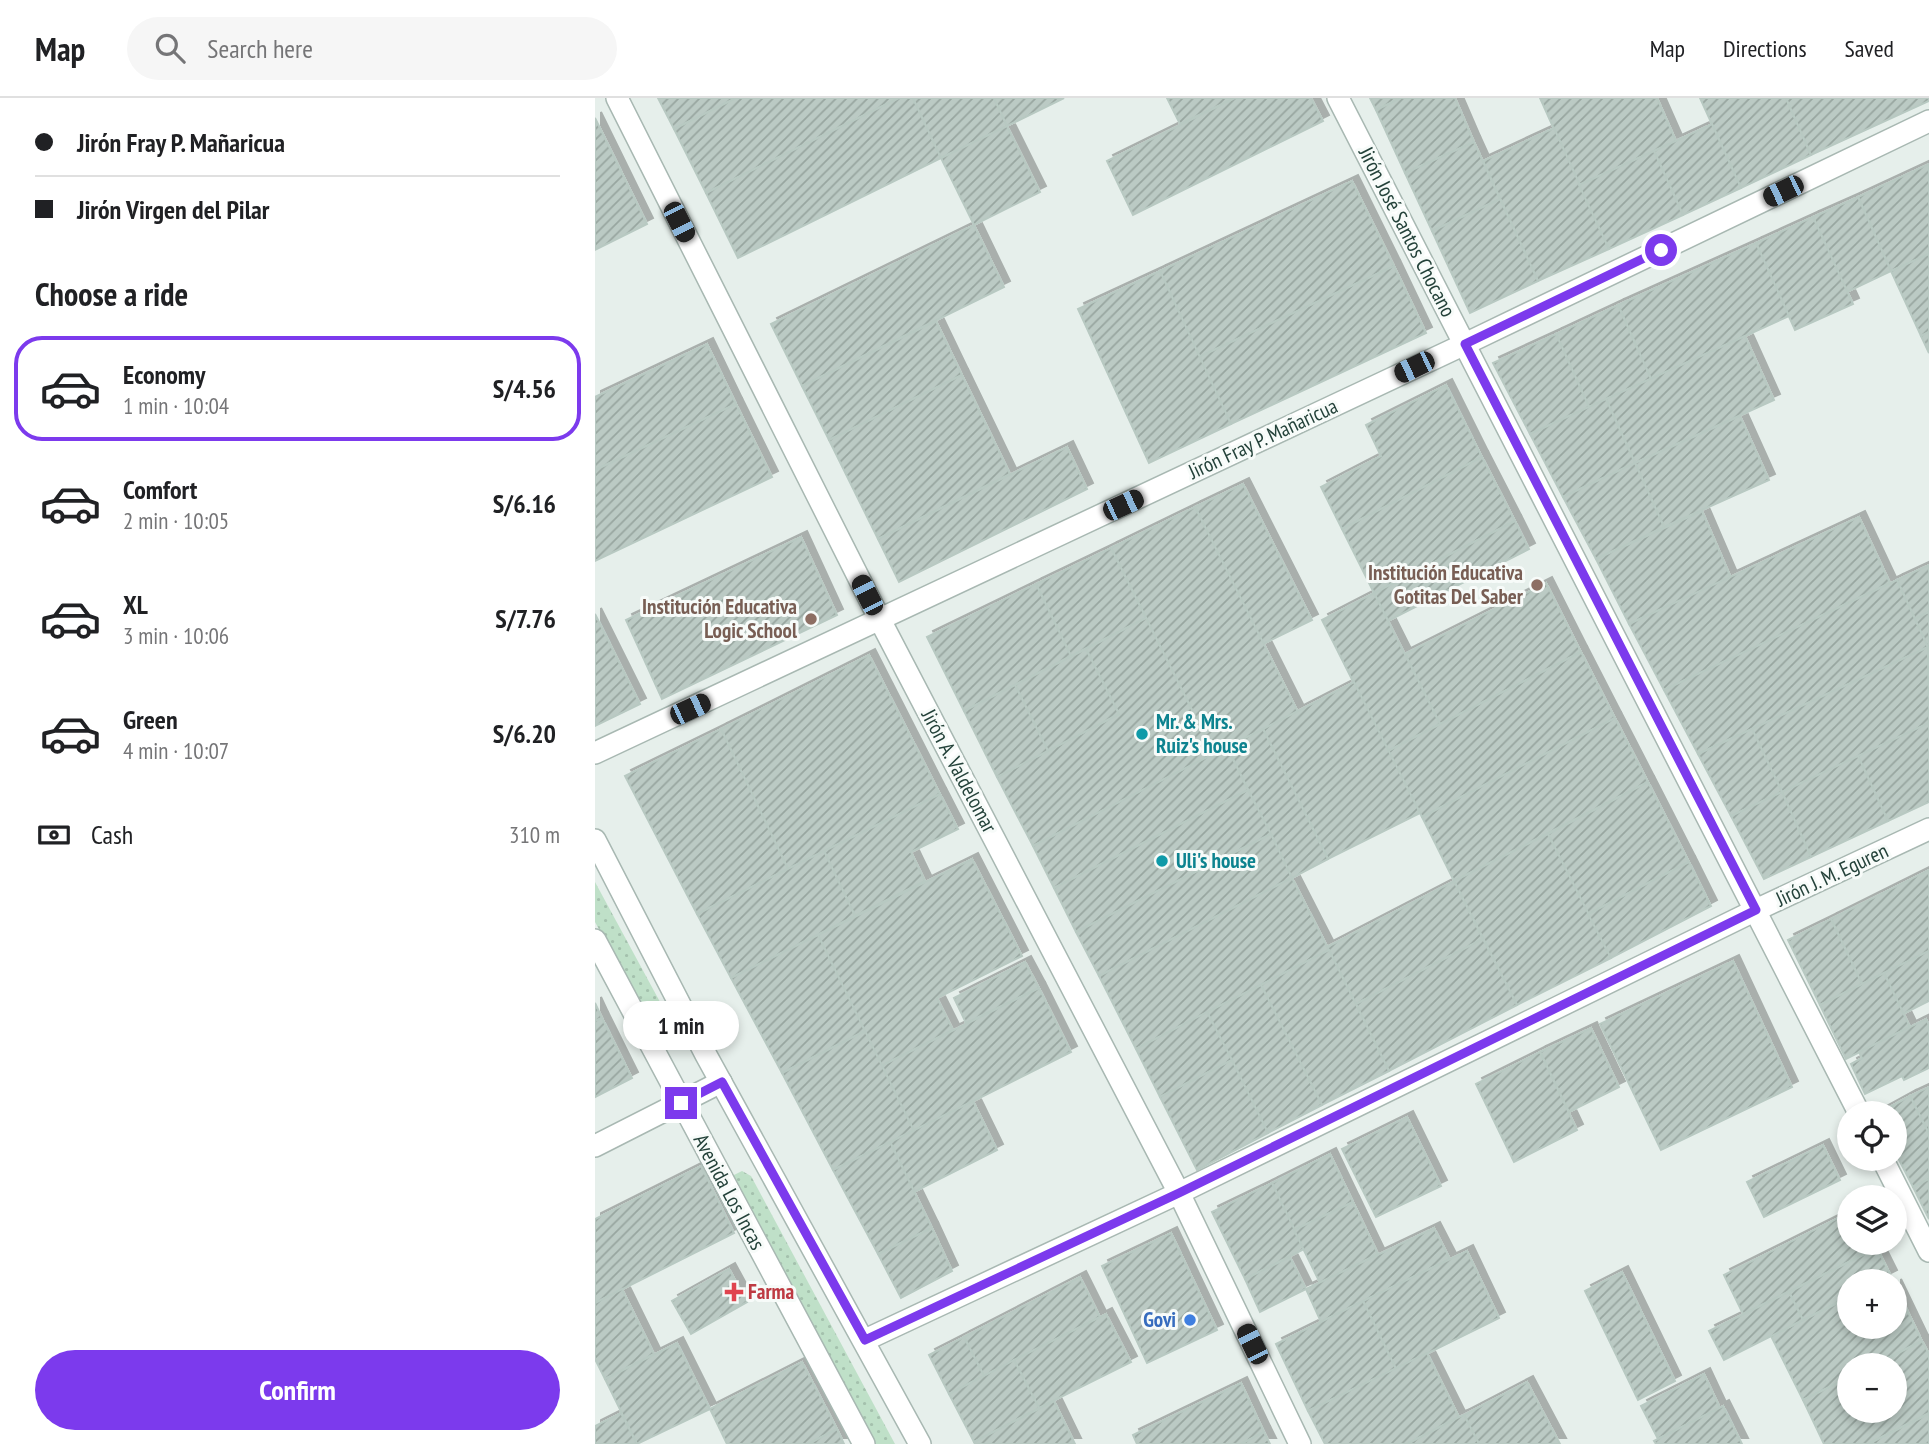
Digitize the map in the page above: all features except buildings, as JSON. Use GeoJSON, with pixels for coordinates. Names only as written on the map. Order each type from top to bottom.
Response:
{"type":"FeatureCollection","features":[{"type":"Feature","properties":{"kind":"street","name":"Jirón A. Valdelomar"},"geometry":{"type":"LineString","coordinates":[[617,98],[880,620],[1179,1193],[1300,1444]]}},
{"type":"Feature","properties":{"kind":"street","name":"Jirón José Santos Chocano"},"geometry":{"type":"LineString","coordinates":[[1338,98],[1853,1101]]}},
{"type":"Feature","properties":{"kind":"street","name":"Jirón Fray P. Mañaricua"},"geometry":{"type":"LineString","coordinates":[[595,753],[1465,344],[1929,121]]}},
{"type":"Feature","properties":{"kind":"street","name":"Jirón J. M. Eguren"},"geometry":{"type":"LineString","coordinates":[[865,1340],[1179,1193],[1756,910],[1929,829]]}},
{"type":"Feature","properties":{"kind":"street"},"geometry":{"type":"LineString","coordinates":[[595,840],[722,1082],[920,1444]]}},
{"type":"Feature","properties":{"kind":"street","name":"Avenida Los Incas"},"geometry":{"type":"LineString","coordinates":[[595,940],[864,1444]]}},
{"type":"Feature","properties":{"kind":"street"},"geometry":{"type":"LineString","coordinates":[[595,1146],[722,1082]]}},
{"type":"Feature","properties":{"kind":"street"},"geometry":{"type":"LineString","coordinates":[[1889,1171],[1929,1251]]}},
{"type":"Feature","properties":{"kind":"green space"},"geometry":{"type":"Polygon","coordinates":[[[595,882],[679,1037],[674,1044],[667,1045],[660,1040],[595,922],[595,882]]]}},
{"type":"Feature","properties":{"kind":"green space"},"geometry":{"type":"Polygon","coordinates":[[[742,1171],[751,1176],[895,1444],[875,1444],[733,1182],[734,1175],[742,1171]]]}},
{"type":"Feature","properties":{"kind":"place","name":"Institución Educativa Gotitas Del Saber"},"geometry":{"type":"Point","coordinates":[1537,585]}},
{"type":"Feature","properties":{"kind":"place","name":"Institución Educativa Logic School"},"geometry":{"type":"Point","coordinates":[811,619]}},
{"type":"Feature","properties":{"kind":"place","name":"Mr. & Mrs. Ruiz's house"},"geometry":{"type":"Point","coordinates":[1142,734]}},
{"type":"Feature","properties":{"kind":"place","name":"Uli's house"},"geometry":{"type":"Point","coordinates":[1162,861]}},
{"type":"Feature","properties":{"kind":"place","name":"Farma"},"geometry":{"type":"Point","coordinates":[734,1292]}},
{"type":"Feature","properties":{"kind":"place","name":"Govi"},"geometry":{"type":"Point","coordinates":[1190,1320]}},
{"type":"Feature","properties":{"kind":"route"},"geometry":{"type":"LineString","coordinates":[[681,1103],[722,1082],[865,1340],[1179,1193],[1756,910],[1465,344],[1661,250]]}}]}
